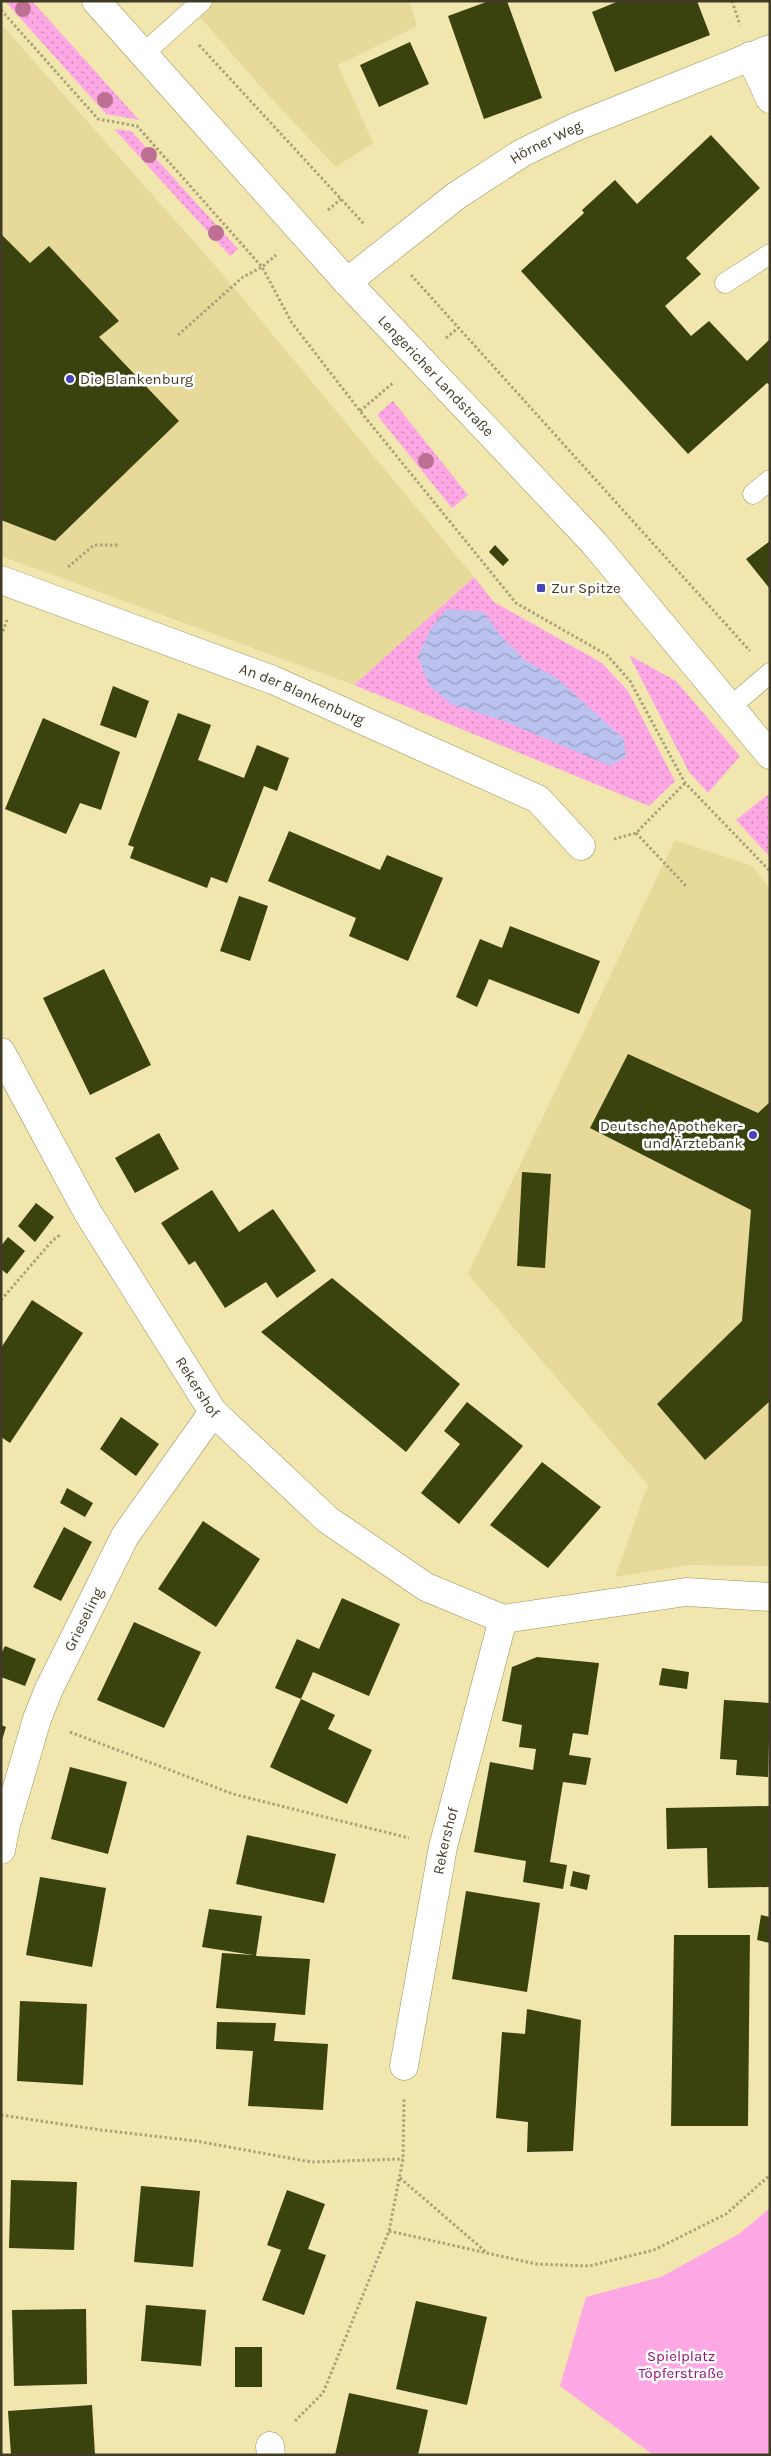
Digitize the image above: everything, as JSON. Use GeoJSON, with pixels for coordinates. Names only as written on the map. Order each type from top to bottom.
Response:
{"type":"FeatureCollection","features":[{"type":"Feature","properties":{"kind":"street","name":"Lengericher Landstraße"},"geometry":{"type":"LineString","coordinates":[[96,1],[142,56],[247,168],[347,282],[594,543],[729,708],[770,755]]}},
{"type":"Feature","properties":{"kind":"street","name":"Hörner Weg"},"geometry":{"type":"LineString","coordinates":[[347,282],[456,196],[522,153],[573,128],[760,53]]}},
{"type":"Feature","properties":{"kind":"street"},"geometry":{"type":"LineString","coordinates":[[760,53],[770,99]]}},
{"type":"Feature","properties":{"kind":"street","name":"An der Blankenburg"},"geometry":{"type":"LineString","coordinates":[[1,580],[273,680],[538,799],[581,846]]}},
{"type":"Feature","properties":{"kind":"street","name":"Rekershof"},"geometry":{"type":"LineString","coordinates":[[1,1052],[11,1087],[213,1412],[328,1520],[426,1587],[503,1619],[443,1847],[404,2066]]}},
{"type":"Feature","properties":{"kind":"street","name":"Grieseling"},"geometry":{"type":"LineString","coordinates":[[1,1850],[6,1825],[37,1719],[48,1689],[125,1536],[213,1412]]}},
{"type":"Feature","properties":{"kind":"street"},"geometry":{"type":"LineString","coordinates":[[503,1619],[686,1592],[770,1597]]}},
{"type":"Feature","properties":{"kind":"lane"},"geometry":{"type":"LineString","coordinates":[[142,56],[202,1]]}},
{"type":"Feature","properties":{"kind":"lane"},"geometry":{"type":"LineString","coordinates":[[725,283],[770,254]]}},
{"type":"Feature","properties":{"kind":"lane"},"geometry":{"type":"LineString","coordinates":[[753,494],[770,480]]}},
{"type":"Feature","properties":{"kind":"lane"},"geometry":{"type":"LineString","coordinates":[[729,708],[770,673]]}},
{"type":"Feature","properties":{"kind":"path"},"geometry":{"type":"LineString","coordinates":[[1,10],[98,119],[137,126],[262,268],[292,323],[360,411],[516,603],[606,656],[630,681],[685,782],[770,871]]}},
{"type":"Feature","properties":{"kind":"path"},"geometry":{"type":"LineString","coordinates":[[179,22],[388,250],[756,658]]}},
{"type":"Feature","properties":{"kind":"path"},"geometry":{"type":"LineString","coordinates":[[178,335],[243,277],[262,268]]}},
{"type":"Feature","properties":{"kind":"path"},"geometry":{"type":"LineString","coordinates":[[36,592],[94,545],[118,545]]}},
{"type":"Feature","properties":{"kind":"path"},"geometry":{"type":"LineString","coordinates":[[581,846],[636,833],[685,782]]}},
{"type":"Feature","properties":{"kind":"path"},"geometry":{"type":"LineString","coordinates":[[636,833],[687,887]]}},
{"type":"Feature","properties":{"kind":"path"},"geometry":{"type":"LineString","coordinates":[[1,1300],[52,1241],[88,1213]]}},
{"type":"Feature","properties":{"kind":"path"},"geometry":{"type":"LineString","coordinates":[[37,1719],[233,1794],[443,1847]]}},
{"type":"Feature","properties":{"kind":"path"},"geometry":{"type":"LineString","coordinates":[[271,2450],[322,2393],[389,2231],[403,2159],[404,2066]]}},
{"type":"Feature","properties":{"kind":"path"},"geometry":{"type":"LineString","coordinates":[[1,2115],[101,2130],[196,2141],[311,2162],[403,2159]]}},
{"type":"Feature","properties":{"kind":"path"},"geometry":{"type":"LineString","coordinates":[[389,2231],[536,2264],[589,2266],[654,2250],[726,2214],[770,2175]]}},
{"type":"Feature","properties":{"kind":"path"},"geometry":{"type":"LineString","coordinates":[[400,2177],[487,2253]]}},
{"type":"Feature","properties":{"kind":"shaded area"},"geometry":{"type":"Polygon","coordinates":[[[186,1],[409,1],[417,26],[338,65],[373,143],[336,167],[268,95],[186,1]]]}},
{"type":"Feature","properties":{"kind":"shaded area"},"geometry":{"type":"Polygon","coordinates":[[[1,24],[219,270],[474,577],[354,685],[1,556],[1,24]]]}},
{"type":"Feature","properties":{"kind":"shaded area"},"geometry":{"type":"Polygon","coordinates":[[[675,840],[753,866],[770,890],[770,1566],[689,1565],[615,1577],[648,1485],[468,1274],[675,840]]]}},
{"type":"Feature","properties":{"kind":"green space"},"geometry":{"type":"Polygon","coordinates":[[[5,1],[32,1],[139,120],[106,114],[5,1]]]}},
{"type":"Feature","properties":{"kind":"green space"},"geometry":{"type":"Polygon","coordinates":[[[114,129],[131,131],[238,249],[230,256],[114,129]]]}},
{"type":"Feature","properties":{"kind":"green space"},"geometry":{"type":"Polygon","coordinates":[[[393,401],[468,495],[452,508],[377,415],[393,401]]]}},
{"type":"Feature","properties":{"kind":"green space"},"geometry":{"type":"Polygon","coordinates":[[[474,577],[494,602],[602,663],[628,691],[675,781],[649,806],[354,685],[474,577]]]}},
{"type":"Feature","properties":{"kind":"green space"},"geometry":{"type":"Polygon","coordinates":[[[629,655],[676,681],[740,756],[708,793],[689,772],[629,655]]]}},
{"type":"Feature","properties":{"kind":"green space"},"geometry":{"type":"Polygon","coordinates":[[[770,793],[770,857],[736,820],[770,793]]]}},
{"type":"Feature","properties":{"kind":"green space","name":"Spielplatz Töpferstraße"},"geometry":{"type":"Polygon","coordinates":[[[770,2208],[770,2455],[653,2455],[560,2386],[586,2297],[661,2277],[739,2234],[770,2208]]]}},
{"type":"Feature","properties":{"kind":"water"},"geometry":{"type":"Polygon","coordinates":[[[447,609],[484,612],[500,635],[526,661],[557,678],[624,739],[626,757],[610,766],[506,722],[451,704],[429,685],[418,657],[431,628],[447,609]]]}},
{"type":"Feature","properties":{"kind":"building"},"geometry":{"type":"Polygon","coordinates":[[[489,1],[507,1],[542,98],[484,119],[448,16],[489,1]]]}},
{"type":"Feature","properties":{"kind":"building"},"geometry":{"type":"Polygon","coordinates":[[[619,1],[697,1],[710,35],[615,72],[592,12],[619,1]]]}},
{"type":"Feature","properties":{"kind":"building"},"geometry":{"type":"Polygon","coordinates":[[[410,42],[429,84],[379,107],[360,65],[410,42]]]}},
{"type":"Feature","properties":{"kind":"building"},"geometry":{"type":"Polygon","coordinates":[[[711,135],[760,188],[686,258],[701,274],[665,306],[691,336],[709,321],[747,361],[770,339],[770,385],[767,383],[688,454],[521,271],[584,213],[582,210],[615,180],[637,204],[711,135]]]}},
{"type":"Feature","properties":{"kind":"building","name":"Die Blankenburg"},"geometry":{"type":"Polygon","coordinates":[[[1,234],[30,263],[49,246],[119,321],[99,337],[179,421],[55,541],[1,520],[1,234]]]}},
{"type":"Feature","properties":{"kind":"building"},"geometry":{"type":"Polygon","coordinates":[[[770,541],[770,589],[746,559],[770,541]]]}},
{"type":"Feature","properties":{"kind":"building"},"geometry":{"type":"Polygon","coordinates":[[[495,545],[509,560],[503,566],[489,552],[495,545]]]}},
{"type":"Feature","properties":{"kind":"building"},"geometry":{"type":"Polygon","coordinates":[[[113,686],[149,701],[136,738],[100,725],[113,686]]]}},
{"type":"Feature","properties":{"kind":"building"},"geometry":{"type":"Polygon","coordinates":[[[178,713],[211,725],[198,760],[244,778],[257,745],[289,758],[277,791],[264,786],[227,883],[211,877],[207,888],[130,858],[134,847],[128,845],[178,713]]]}},
{"type":"Feature","properties":{"kind":"building"},"geometry":{"type":"Polygon","coordinates":[[[43,718],[120,752],[101,810],[80,803],[66,834],[5,809],[43,718]]]}},
{"type":"Feature","properties":{"kind":"building"},"geometry":{"type":"Polygon","coordinates":[[[289,831],[380,870],[387,855],[443,878],[408,961],[349,936],[356,918],[268,881],[289,831]]]}},
{"type":"Feature","properties":{"kind":"building"},"geometry":{"type":"Polygon","coordinates":[[[239,896],[268,906],[250,961],[220,951],[239,896]]]}},
{"type":"Feature","properties":{"kind":"building"},"geometry":{"type":"Polygon","coordinates":[[[510,926],[600,961],[579,1014],[489,979],[477,1007],[456,997],[480,939],[502,948],[510,926]]]}},
{"type":"Feature","properties":{"kind":"building"},"geometry":{"type":"Polygon","coordinates":[[[104,969],[151,1065],[90,1095],[43,998],[104,969]]]}},
{"type":"Feature","properties":{"kind":"building"},"geometry":{"type":"Polygon","coordinates":[[[628,1054],[758,1113],[770,1102],[770,1401],[705,1460],[657,1404],[742,1321],[751,1210],[590,1128],[628,1054]]]}},
{"type":"Feature","properties":{"kind":"building"},"geometry":{"type":"Polygon","coordinates":[[[159,1133],[179,1169],[135,1193],[115,1158],[159,1133]]]}},
{"type":"Feature","properties":{"kind":"building"},"geometry":{"type":"Polygon","coordinates":[[[522,1172],[551,1174],[545,1268],[517,1266],[522,1172]]]}},
{"type":"Feature","properties":{"kind":"building"},"geometry":{"type":"Polygon","coordinates":[[[212,1190],[239,1232],[273,1209],[316,1271],[277,1298],[266,1282],[225,1308],[195,1261],[189,1265],[161,1223],[212,1190]]]}},
{"type":"Feature","properties":{"kind":"building"},"geometry":{"type":"Polygon","coordinates":[[[36,1203],[54,1217],[35,1242],[18,1226],[36,1203]]]}},
{"type":"Feature","properties":{"kind":"building"},"geometry":{"type":"Polygon","coordinates":[[[8,1237],[25,1251],[7,1274],[1,1269],[1,1246],[8,1237]]]}},
{"type":"Feature","properties":{"kind":"building"},"geometry":{"type":"Polygon","coordinates":[[[332,1278],[460,1384],[406,1452],[261,1332],[332,1278]]]}},
{"type":"Feature","properties":{"kind":"building"},"geometry":{"type":"Polygon","coordinates":[[[32,1300],[83,1333],[10,1443],[1,1437],[1,1348],[32,1300]]]}},
{"type":"Feature","properties":{"kind":"building"},"geometry":{"type":"Polygon","coordinates":[[[467,1402],[523,1446],[459,1524],[421,1493],[460,1444],[444,1431],[467,1402]]]}},
{"type":"Feature","properties":{"kind":"building"},"geometry":{"type":"Polygon","coordinates":[[[121,1417],[159,1444],[136,1476],[100,1449],[121,1417]]]}},
{"type":"Feature","properties":{"kind":"building"},"geometry":{"type":"Polygon","coordinates":[[[542,1462],[601,1507],[548,1568],[490,1525],[542,1462]]]}},
{"type":"Feature","properties":{"kind":"building"},"geometry":{"type":"Polygon","coordinates":[[[67,1488],[93,1503],[85,1517],[60,1503],[67,1488]]]}},
{"type":"Feature","properties":{"kind":"building"},"geometry":{"type":"Polygon","coordinates":[[[203,1521],[260,1559],[216,1627],[158,1589],[203,1521]]]}},
{"type":"Feature","properties":{"kind":"building"},"geometry":{"type":"Polygon","coordinates":[[[64,1527],[92,1542],[61,1601],[33,1587],[64,1527]]]}},
{"type":"Feature","properties":{"kind":"building"},"geometry":{"type":"Polygon","coordinates":[[[342,1598],[400,1624],[369,1696],[313,1672],[301,1699],[275,1688],[297,1639],[319,1649],[342,1598]]]}},
{"type":"Feature","properties":{"kind":"building"},"geometry":{"type":"Polygon","coordinates":[[[134,1622],[201,1652],[164,1728],[97,1700],[134,1622]]]}},
{"type":"Feature","properties":{"kind":"building"},"geometry":{"type":"Polygon","coordinates":[[[5,1646],[36,1659],[25,1686],[1,1677],[1,1654],[5,1646]]]}},
{"type":"Feature","properties":{"kind":"building"},"geometry":{"type":"Polygon","coordinates":[[[537,1657],[599,1663],[588,1735],[573,1733],[569,1755],[591,1758],[586,1785],[563,1782],[550,1862],[567,1865],[563,1889],[523,1882],[526,1861],[474,1852],[490,1762],[533,1770],[536,1749],[519,1747],[522,1725],[502,1721],[512,1667],[537,1657]]]}},
{"type":"Feature","properties":{"kind":"building"},"geometry":{"type":"Polygon","coordinates":[[[662,1668],[689,1672],[687,1689],[659,1685],[662,1668]]]}},
{"type":"Feature","properties":{"kind":"building"},"geometry":{"type":"Polygon","coordinates":[[[301,1699],[335,1715],[328,1729],[372,1750],[347,1804],[270,1767],[301,1699]]]}},
{"type":"Feature","properties":{"kind":"building"},"geometry":{"type":"Polygon","coordinates":[[[724,1700],[770,1703],[768,1777],[736,1775],[737,1760],[720,1759],[724,1700]]]}},
{"type":"Feature","properties":{"kind":"building"},"geometry":{"type":"Polygon","coordinates":[[[1,1725],[6,1727],[2,1740],[1,1740],[1,1725]]]}},
{"type":"Feature","properties":{"kind":"building"},"geometry":{"type":"Polygon","coordinates":[[[70,1767],[127,1782],[108,1854],[51,1839],[70,1767]]]}},
{"type":"Feature","properties":{"kind":"building"},"geometry":{"type":"Polygon","coordinates":[[[769,1806],[770,1887],[708,1888],[707,1848],[667,1849],[666,1808],[769,1806]]]}},
{"type":"Feature","properties":{"kind":"building"},"geometry":{"type":"Polygon","coordinates":[[[247,1835],[336,1854],[324,1903],[236,1884],[247,1835]]]}},
{"type":"Feature","properties":{"kind":"building"},"geometry":{"type":"Polygon","coordinates":[[[573,1871],[590,1875],[587,1890],[570,1886],[573,1871]]]}},
{"type":"Feature","properties":{"kind":"building"},"geometry":{"type":"Polygon","coordinates":[[[40,1877],[106,1888],[92,1967],[26,1955],[40,1877]]]}},
{"type":"Feature","properties":{"kind":"building"},"geometry":{"type":"Polygon","coordinates":[[[466,1891],[540,1903],[527,1992],[452,1979],[466,1891]]]}},
{"type":"Feature","properties":{"kind":"building"},"geometry":{"type":"Polygon","coordinates":[[[209,1909],[262,1916],[256,1956],[310,1959],[305,2015],[216,2008],[222,1953],[253,1955],[202,1947],[209,1909]]]}},
{"type":"Feature","properties":{"kind":"building"},"geometry":{"type":"Polygon","coordinates":[[[761,1915],[770,1917],[770,1943],[757,1940],[761,1915]]]}},
{"type":"Feature","properties":{"kind":"building"},"geometry":{"type":"Polygon","coordinates":[[[674,1935],[750,1935],[748,2126],[671,2126],[674,1935]]]}},
{"type":"Feature","properties":{"kind":"building"},"geometry":{"type":"Polygon","coordinates":[[[20,2001],[87,2004],[83,2085],[17,2081],[20,2001]]]}},
{"type":"Feature","properties":{"kind":"building"},"geometry":{"type":"Polygon","coordinates":[[[527,2009],[581,2020],[573,2151],[527,2152],[528,2122],[496,2118],[502,2032],[525,2034],[527,2009]]]}},
{"type":"Feature","properties":{"kind":"building"},"geometry":{"type":"Polygon","coordinates":[[[217,2022],[276,2023],[274,2041],[328,2044],[323,2110],[248,2106],[253,2051],[216,2049],[217,2022]]]}},
{"type":"Feature","properties":{"kind":"building"},"geometry":{"type":"Polygon","coordinates":[[[11,2180],[77,2182],[74,2250],[9,2248],[11,2180]]]}},
{"type":"Feature","properties":{"kind":"building"},"geometry":{"type":"Polygon","coordinates":[[[141,2186],[200,2191],[193,2267],[134,2262],[141,2186]]]}},
{"type":"Feature","properties":{"kind":"building"},"geometry":{"type":"Polygon","coordinates":[[[287,2190],[325,2204],[308,2249],[326,2255],[304,2315],[262,2300],[281,2250],[267,2245],[287,2190]]]}},
{"type":"Feature","properties":{"kind":"building"},"geometry":{"type":"Polygon","coordinates":[[[416,2301],[487,2317],[467,2405],[396,2389],[416,2301]]]}},
{"type":"Feature","properties":{"kind":"building"},"geometry":{"type":"Polygon","coordinates":[[[146,2305],[206,2310],[201,2366],[141,2361],[146,2305]]]}},
{"type":"Feature","properties":{"kind":"building"},"geometry":{"type":"Polygon","coordinates":[[[86,2309],[87,2384],[14,2386],[12,2310],[86,2309]]]}},
{"type":"Feature","properties":{"kind":"building"},"geometry":{"type":"Polygon","coordinates":[[[235,2347],[262,2347],[262,2387],[235,2387],[235,2347]]]}},
{"type":"Feature","properties":{"kind":"building"},"geometry":{"type":"Polygon","coordinates":[[[349,2393],[428,2410],[418,2455],[335,2455],[349,2393]]]}},
{"type":"Feature","properties":{"kind":"building"},"geometry":{"type":"Polygon","coordinates":[[[92,2405],[95,2455],[11,2455],[8,2411],[92,2405]]]}},
{"type":"Feature","properties":{"kind":"place","name":"Die Blankenburg"},"geometry":{"type":"Point","coordinates":[70,379]}},
{"type":"Feature","properties":{"kind":"place","name":"Zur Spitze"},"geometry":{"type":"Point","coordinates":[541,588]}},
{"type":"Feature","properties":{"kind":"place","name":"Deutsche Apotheker- und Ärztebank"},"geometry":{"type":"Point","coordinates":[753,1135]}}]}
